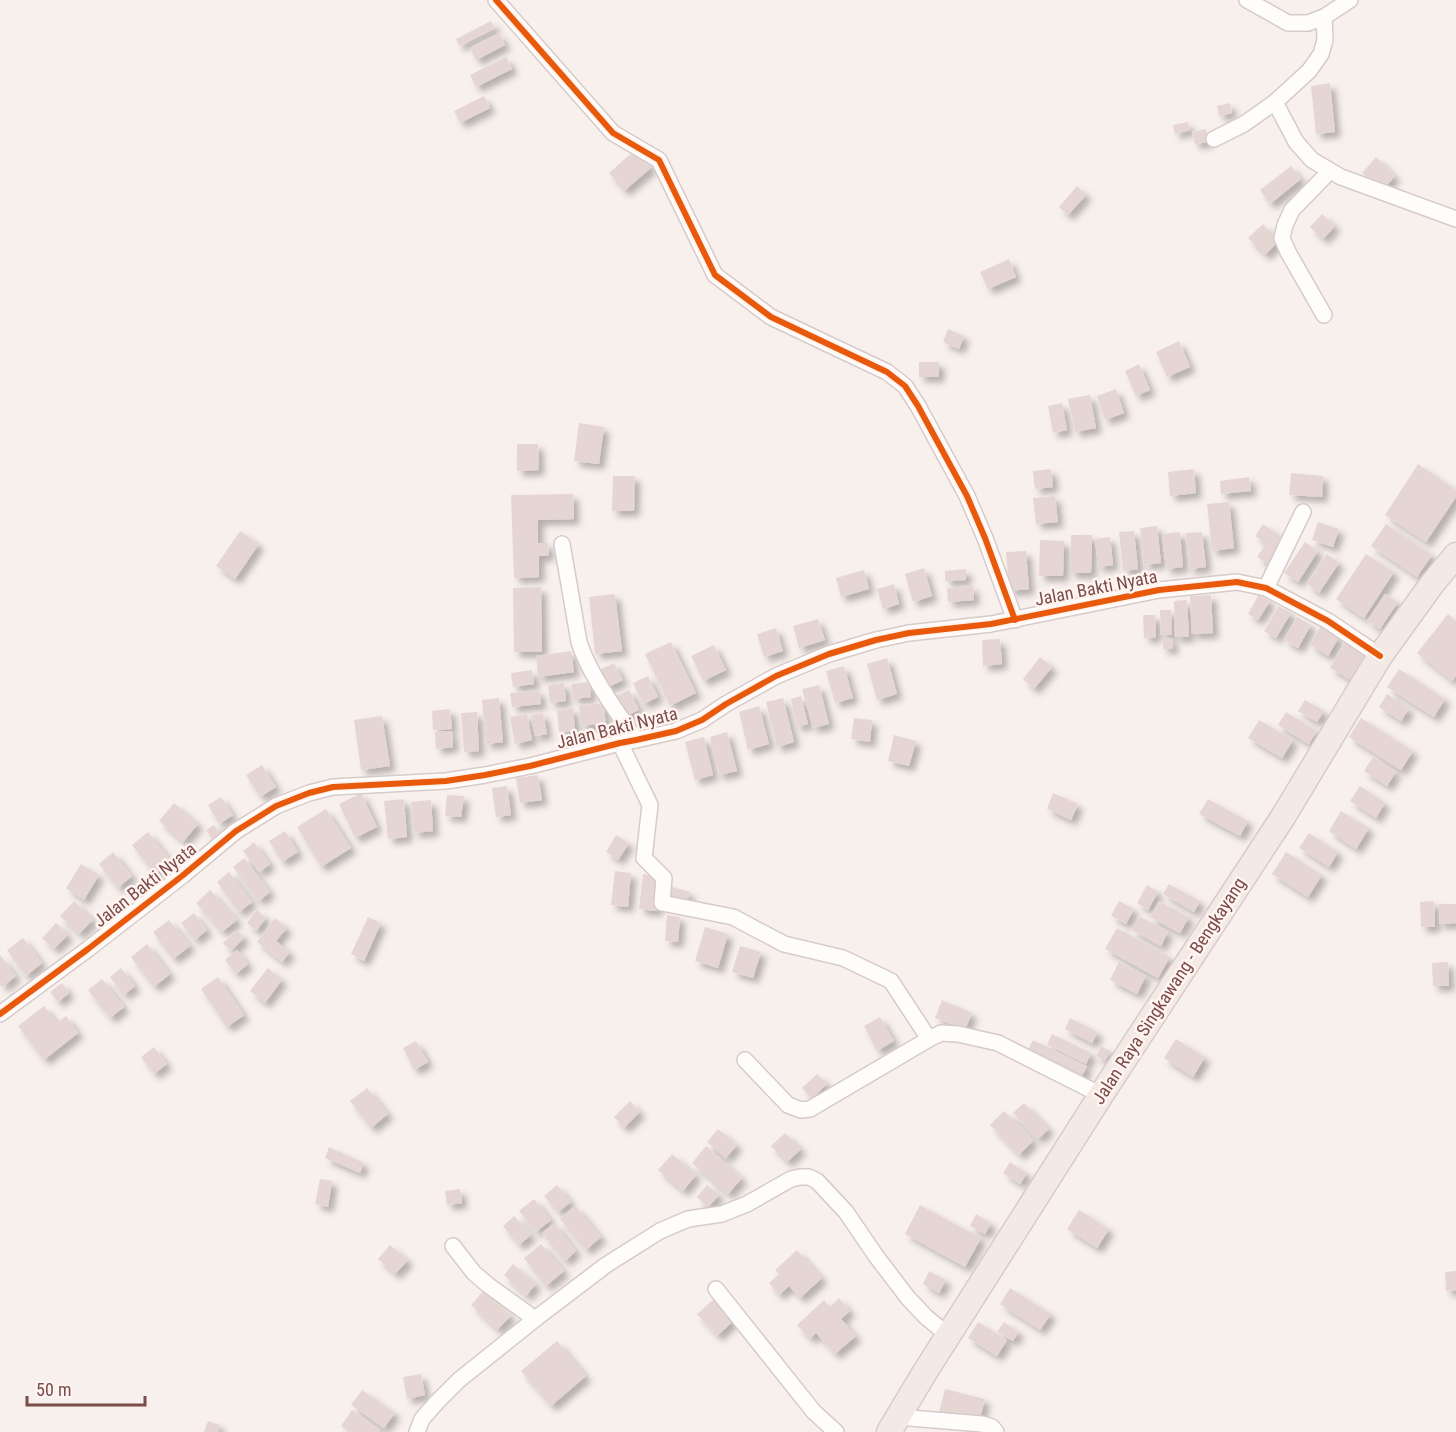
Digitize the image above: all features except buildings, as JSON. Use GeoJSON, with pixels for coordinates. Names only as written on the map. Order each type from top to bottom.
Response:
{"type":"FeatureCollection","features":[{"type":"Feature","properties":{"kind":"main road","name":"Jalan Raya Singkawang - Bengkayang"},"geometry":{"type":"LineString","coordinates":[[893,1424],[1101,1095],[1283,817],[1380,656],[1456,555]]}},
{"type":"Feature","properties":{"kind":"street"},"geometry":{"type":"LineString","coordinates":[[496,0],[613,133],[659,160],[715,275],[771,317],[887,372],[905,386],[967,496],[1015,620]]}},
{"type":"Feature","properties":{"kind":"street"},"geometry":{"type":"LineString","coordinates":[[1247,0],[1288,23],[1308,23],[1324,17],[1350,0]]}},
{"type":"Feature","properties":{"kind":"street"},"geometry":{"type":"LineString","coordinates":[[1214,139],[1244,124],[1275,102],[1309,71],[1321,54],[1324,40],[1324,17]]}},
{"type":"Feature","properties":{"kind":"street"},"geometry":{"type":"LineString","coordinates":[[1275,102],[1296,142],[1312,160],[1341,177],[1456,219]]}},
{"type":"Feature","properties":{"kind":"street"},"geometry":{"type":"LineString","coordinates":[[1324,315],[1282,238],[1292,210],[1330,171]]}},
{"type":"Feature","properties":{"kind":"street"},"geometry":{"type":"LineString","coordinates":[[1266,588],[1303,512]]}},
{"type":"Feature","properties":{"kind":"street"},"geometry":{"type":"LineString","coordinates":[[562,544],[582,653],[636,740]]}},
{"type":"Feature","properties":{"kind":"street","name":"Jalan Bakti Nyata"},"geometry":{"type":"LineString","coordinates":[[0,1014],[88,949],[236,831],[276,806],[309,793],[333,787],[446,781],[485,775],[676,731],[702,720],[776,676],[829,654],[876,640],[909,633],[982,626],[1159,590],[1237,582],[1266,588],[1328,621],[1380,656]]}},
{"type":"Feature","properties":{"kind":"street"},"geometry":{"type":"LineString","coordinates":[[620,743],[650,805],[644,858],[664,878],[662,903],[733,917],[784,944],[843,958],[891,981],[929,1039]]}},
{"type":"Feature","properties":{"kind":"street"},"geometry":{"type":"LineString","coordinates":[[745,1060],[788,1105],[801,1110],[810,1109],[940,1033],[958,1034],[998,1043],[1101,1095]]}},
{"type":"Feature","properties":{"kind":"street"},"geometry":{"type":"LineString","coordinates":[[408,1432],[420,1426],[437,1402],[459,1380],[606,1265],[660,1231],[688,1219],[722,1214],[747,1204],[791,1179],[809,1177],[817,1181],[846,1212],[876,1257],[908,1298],[949,1336]]}},
{"type":"Feature","properties":{"kind":"street"},"geometry":{"type":"LineString","coordinates":[[453,1246],[474,1273],[535,1319]]}},
{"type":"Feature","properties":{"kind":"street"},"geometry":{"type":"LineString","coordinates":[[716,1289],[813,1412],[836,1432]]}},
{"type":"Feature","properties":{"kind":"street"},"geometry":{"type":"LineString","coordinates":[[893,1424],[982,1424],[992,1427],[996,1432]]}},
{"type":"Feature","properties":{"kind":"cycle path"},"geometry":{"type":"LineString","coordinates":[[496,0],[613,133],[659,160],[715,275],[771,317],[887,372],[905,386],[967,496],[1015,620]]}},
{"type":"Feature","properties":{"kind":"cycle path"},"geometry":{"type":"LineString","coordinates":[[0,1014],[88,949],[236,831],[276,806],[309,793],[333,787],[446,781],[485,775],[676,731],[702,720],[776,676],[829,654],[876,640],[909,633],[991,624],[1159,590],[1237,582],[1266,588],[1328,621],[1380,656]]}}]}
